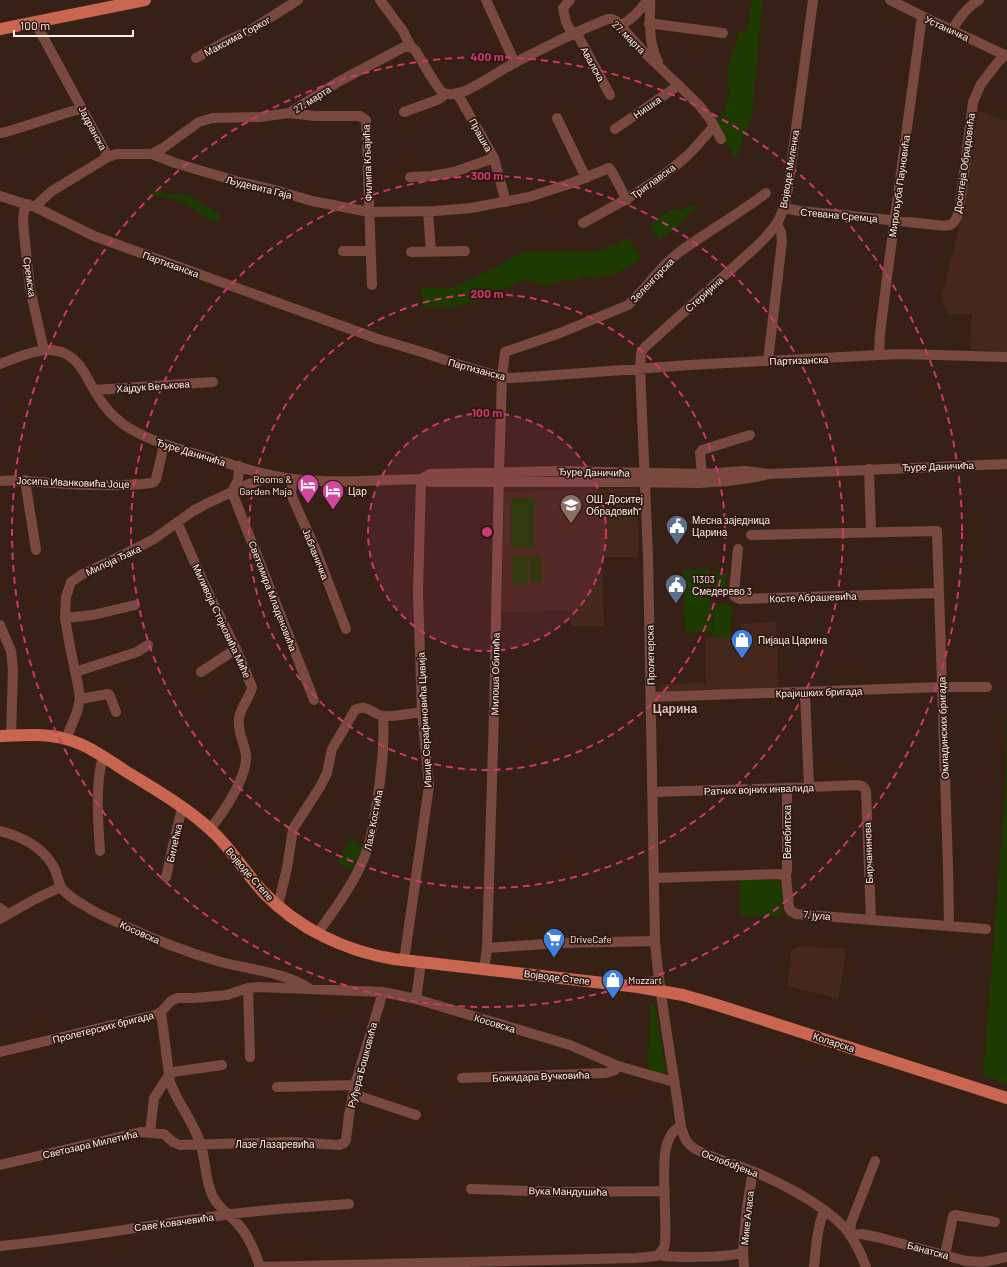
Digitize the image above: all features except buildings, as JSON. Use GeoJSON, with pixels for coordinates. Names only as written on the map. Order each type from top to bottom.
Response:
{"type":"FeatureCollection","features":[{"type":"Feature","properties":{"kind":"main road"},"geometry":{"type":"LineString","coordinates":[[0,29],[145,0]]}},
{"type":"Feature","properties":{"kind":"main road","name":"Војводе Степе"},"geometry":{"type":"LineString","coordinates":[[6,736],[40,736],[66,739],[83,745],[103,756],[182,808],[210,829],[264,893],[278,906],[303,925],[334,942],[360,952],[386,958],[660,990]]}},
{"type":"Feature","properties":{"kind":"main road","name":"Коларска"},"geometry":{"type":"LineString","coordinates":[[660,990],[717,1005],[1007,1098]]}},
{"type":"Feature","properties":{"kind":"street","name":"Максима Горког"},"geometry":{"type":"LineString","coordinates":[[196,58],[226,41],[249,31],[298,0]]}},
{"type":"Feature","properties":{"kind":"street"},"geometry":{"type":"LineString","coordinates":[[380,0],[403,31],[411,47],[415,50],[436,85],[445,94]]}},
{"type":"Feature","properties":{"kind":"street"},"geometry":{"type":"LineString","coordinates":[[486,0],[515,63]]}},
{"type":"Feature","properties":{"kind":"street","name":"Авалска"},"geometry":{"type":"LineString","coordinates":[[570,0],[563,8],[566,22],[610,95]]}},
{"type":"Feature","properties":{"kind":"street"},"geometry":{"type":"LineString","coordinates":[[648,0],[651,11],[651,47],[660,67]]}},
{"type":"Feature","properties":{"kind":"street"},"geometry":{"type":"LineString","coordinates":[[620,26],[632,19],[648,0]]}},
{"type":"Feature","properties":{"kind":"street","name":"Војводе Миленка"},"geometry":{"type":"LineString","coordinates":[[778,224],[785,208],[789,182],[812,0]]}},
{"type":"Feature","properties":{"kind":"street","name":"Устаничка"},"geometry":{"type":"LineString","coordinates":[[890,0],[1006,56]]}},
{"type":"Feature","properties":{"kind":"street"},"geometry":{"type":"LineString","coordinates":[[952,30],[962,14],[979,0]]}},
{"type":"Feature","properties":{"kind":"street","name":"Мирољуба Пауновића"},"geometry":{"type":"LineString","coordinates":[[879,355],[880,334],[922,16]]}},
{"type":"Feature","properties":{"kind":"street","name":"27. марта"},"geometry":{"type":"LineString","coordinates":[[404,112],[437,100],[445,94],[464,91],[574,33],[608,19],[614,20],[647,55],[699,105],[710,119],[721,139]]}},
{"type":"Feature","properties":{"kind":"street","name":"Јадранска"},"geometry":{"type":"LineString","coordinates":[[31,205],[108,157],[35,22]]}},
{"type":"Feature","properties":{"kind":"street"},"geometry":{"type":"LineString","coordinates":[[650,24],[723,33]]}},
{"type":"Feature","properties":{"kind":"street","name":"27. марта"},"geometry":{"type":"LineString","coordinates":[[152,154],[163,148],[189,128],[204,120],[220,117],[260,117],[289,112],[338,82],[401,48],[411,47]]}},
{"type":"Feature","properties":{"kind":"street","name":"Доситеја Обрадовића"},"geometry":{"type":"LineString","coordinates":[[895,220],[945,225],[952,224],[956,221],[959,211],[973,102],[981,84],[998,62],[1006,56]]}},
{"type":"Feature","properties":{"kind":"street","name":"Нишка"},"geometry":{"type":"LineString","coordinates":[[615,129],[679,86]]}},
{"type":"Feature","properties":{"kind":"street","name":"Прашка"},"geometry":{"type":"LineString","coordinates":[[457,93],[494,158],[506,202]]}},
{"type":"Feature","properties":{"kind":"street"},"geometry":{"type":"LineString","coordinates":[[0,133],[82,108]]}},
{"type":"Feature","properties":{"kind":"street","name":"Филипа Кљајића"},"geometry":{"type":"LineString","coordinates":[[289,112],[315,116],[360,116],[366,120],[369,212]]}},
{"type":"Feature","properties":{"kind":"street"},"geometry":{"type":"LineString","coordinates":[[557,118],[586,178]]}},
{"type":"Feature","properties":{"kind":"street","name":"Триглавска"},"geometry":{"type":"LineString","coordinates":[[583,223],[627,200],[657,180],[684,158],[714,126]]}},
{"type":"Feature","properties":{"kind":"street"},"geometry":{"type":"LineString","coordinates":[[108,157],[116,154],[152,154]]}},
{"type":"Feature","properties":{"kind":"street","name":"Људевита Гаја"},"geometry":{"type":"LineString","coordinates":[[152,154],[175,163],[236,181],[275,190],[312,201],[369,212],[428,212],[462,210],[506,202],[535,195],[586,178],[607,168],[610,169],[627,200]]}},
{"type":"Feature","properties":{"kind":"street"},"geometry":{"type":"LineString","coordinates":[[410,177],[432,176],[454,172],[494,158]]}},
{"type":"Feature","properties":{"kind":"street","name":"Зеленгорска"},"geometry":{"type":"LineString","coordinates":[[502,377],[505,352],[560,333],[628,305],[655,274],[677,254],[766,193]]}},
{"type":"Feature","properties":{"kind":"street","name":"Партизанска"},"geometry":{"type":"LineString","coordinates":[[0,196],[31,205],[94,236],[378,339],[502,377],[518,378],[640,368],[879,355],[910,354],[1007,356]]}},
{"type":"Feature","properties":{"kind":"street","name":"Сремска"},"geometry":{"type":"LineString","coordinates":[[31,205],[24,211],[24,240],[30,289],[44,350]]}},
{"type":"Feature","properties":{"kind":"street","name":"Стевана Сремца"},"geometry":{"type":"LineString","coordinates":[[785,208],[799,211],[895,220]]}},
{"type":"Feature","properties":{"kind":"street"},"geometry":{"type":"LineString","coordinates":[[369,212],[372,285]]}},
{"type":"Feature","properties":{"kind":"street"},"geometry":{"type":"LineString","coordinates":[[428,212],[431,252]]}},
{"type":"Feature","properties":{"kind":"street"},"geometry":{"type":"LineString","coordinates":[[768,361],[782,241],[778,224]]}},
{"type":"Feature","properties":{"kind":"street","name":"Стеријина"},"geometry":{"type":"LineString","coordinates":[[640,368],[641,353],[645,347],[757,246],[778,224]]}},
{"type":"Feature","properties":{"kind":"street"},"geometry":{"type":"LineString","coordinates":[[343,251],[370,251]]}},
{"type":"Feature","properties":{"kind":"street"},"geometry":{"type":"LineString","coordinates":[[411,252],[465,251]]}},
{"type":"Feature","properties":{"kind":"street","name":"Ђуре Даничића"},"geometry":{"type":"LineString","coordinates":[[0,364],[44,350],[58,351],[73,358],[80,366],[104,405],[118,420],[139,434],[164,444],[239,466],[275,476],[293,479],[347,481],[421,479],[430,474],[499,477],[645,477],[745,471],[769,474]]}},
{"type":"Feature","properties":{"kind":"street","name":"Пролетерска"},"geometry":{"type":"LineString","coordinates":[[640,368],[648,555],[655,940],[660,990]]}},
{"type":"Feature","properties":{"kind":"street","name":"Милоша Обилића"},"geometry":{"type":"LineString","coordinates":[[484,970],[487,948],[502,377]]}},
{"type":"Feature","properties":{"kind":"street","name":"Хајдук Вељкова"},"geometry":{"type":"LineString","coordinates":[[94,390],[213,382]]}},
{"type":"Feature","properties":{"kind":"street"},"geometry":{"type":"LineString","coordinates":[[702,474],[700,453],[702,450],[750,435]]}},
{"type":"Feature","properties":{"kind":"street","name":"Јосипа Иванковића Јоце"},"geometry":{"type":"LineString","coordinates":[[0,481],[25,480],[68,484],[151,483],[156,479],[164,444]]}},
{"type":"Feature","properties":{"kind":"street","name":"Ђуре Даничића"},"geometry":{"type":"LineString","coordinates":[[645,477],[709,483],[751,478],[769,474],[1007,464]]}},
{"type":"Feature","properties":{"kind":"street"},"geometry":{"type":"LineString","coordinates":[[232,492],[238,480],[239,466]]}},
{"type":"Feature","properties":{"kind":"street"},"geometry":{"type":"LineString","coordinates":[[751,535],[871,532],[869,469]]}},
{"type":"Feature","properties":{"kind":"street","name":"Милоја Ђака"},"geometry":{"type":"LineString","coordinates":[[66,739],[77,712],[80,699],[65,618],[65,603],[71,582],[76,578],[142,546],[164,533],[193,511],[249,484],[275,476]]}},
{"type":"Feature","properties":{"kind":"street","name":"Јабланичка"},"geometry":{"type":"LineString","coordinates":[[293,479],[291,492],[293,499],[315,548],[346,629]]}},
{"type":"Feature","properties":{"kind":"street","name":"Ивице Серафиновића Цивија"},"geometry":{"type":"LineString","coordinates":[[404,960],[429,786],[422,712],[418,593],[421,479]]}},
{"type":"Feature","properties":{"kind":"street"},"geometry":{"type":"LineString","coordinates":[[25,480],[36,550]]}},
{"type":"Feature","properties":{"kind":"street","name":"Светомира Младеновића"},"geometry":{"type":"LineString","coordinates":[[232,492],[314,700]]}},
{"type":"Feature","properties":{"kind":"street","name":"Миливоја Стојковића Миће"},"geometry":{"type":"LineString","coordinates":[[177,522],[252,687],[251,693],[239,718],[240,732],[246,757],[245,764],[233,794],[224,810],[210,829]]}},
{"type":"Feature","properties":{"kind":"street","name":"Омладинских бригада"},"geometry":{"type":"LineString","coordinates":[[871,532],[937,531],[949,925]]}},
{"type":"Feature","properties":{"kind":"street","name":"Косте Абрашевића"},"geometry":{"type":"LineString","coordinates":[[738,549],[734,596],[739,599],[939,593]]}},
{"type":"Feature","properties":{"kind":"street"},"geometry":{"type":"LineString","coordinates":[[65,618],[93,615],[135,605]]}},
{"type":"Feature","properties":{"kind":"street"},"geometry":{"type":"LineString","coordinates":[[0,625],[11,651],[13,670],[6,736]]}},
{"type":"Feature","properties":{"kind":"street"},"geometry":{"type":"LineString","coordinates":[[75,672],[137,652],[148,645]]}},
{"type":"Feature","properties":{"kind":"street"},"geometry":{"type":"LineString","coordinates":[[201,672],[236,649]]}},
{"type":"Feature","properties":{"kind":"street","name":"Крајишких бригада"},"geometry":{"type":"LineString","coordinates":[[651,697],[942,687],[987,687]]}},
{"type":"Feature","properties":{"kind":"street"},"geometry":{"type":"LineString","coordinates":[[805,692],[809,786]]}},
{"type":"Feature","properties":{"kind":"street"},"geometry":{"type":"LineString","coordinates":[[80,699],[108,694],[116,712]]}},
{"type":"Feature","properties":{"kind":"street"},"geometry":{"type":"LineString","coordinates":[[278,906],[287,868],[293,829],[320,788],[327,773],[332,749],[355,710],[365,708],[383,716],[422,712]]}},
{"type":"Feature","properties":{"kind":"street","name":"Лазе Костића"},"geometry":{"type":"LineString","coordinates":[[317,934],[356,876],[369,846],[382,760],[384,733],[383,716]]}},
{"type":"Feature","properties":{"kind":"street"},"geometry":{"type":"LineString","coordinates":[[100,851],[98,818],[99,778],[103,756]]}},
{"type":"Feature","properties":{"kind":"street","name":"Ратних војних инвалида"},"geometry":{"type":"LineString","coordinates":[[652,792],[809,786],[858,785],[865,787]]}},
{"type":"Feature","properties":{"kind":"street","name":"Бирчанинова"},"geometry":{"type":"LineString","coordinates":[[865,787],[871,920]]}},
{"type":"Feature","properties":{"kind":"street","name":"Велебитска"},"geometry":{"type":"LineString","coordinates":[[786,876],[787,788]]}},
{"type":"Feature","properties":{"kind":"street","name":"Билећка"},"geometry":{"type":"LineString","coordinates":[[166,877],[174,837],[182,808]]}},
{"type":"Feature","properties":{"kind":"street"},"geometry":{"type":"LineString","coordinates":[[0,831],[22,838],[41,851],[56,870],[61,887],[3,914]]}},
{"type":"Feature","properties":{"kind":"street"},"geometry":{"type":"LineString","coordinates":[[654,878],[758,874],[779,874],[786,876]]}},
{"type":"Feature","properties":{"kind":"street","name":"7. јула"},"geometry":{"type":"LineString","coordinates":[[786,876],[788,904],[793,913],[986,929]]}},
{"type":"Feature","properties":{"kind":"street","name":"Косовска"},"geometry":{"type":"LineString","coordinates":[[61,887],[87,908],[146,936],[184,951],[298,982],[310,989]]}},
{"type":"Feature","properties":{"kind":"street"},"geometry":{"type":"LineString","coordinates":[[487,948],[562,943],[655,940]]}},
{"type":"Feature","properties":{"kind":"street"},"geometry":{"type":"LineString","coordinates":[[416,999],[421,963]]}},
{"type":"Feature","properties":{"kind":"street","name":"Косовска"},"geometry":{"type":"LineString","coordinates":[[248,988],[258,987],[383,992],[416,999],[570,1045],[618,1066],[674,1082]]}},
{"type":"Feature","properties":{"kind":"street"},"geometry":{"type":"LineString","coordinates":[[248,988],[250,1057]]}},
{"type":"Feature","properties":{"kind":"street","name":"Пролетерских бригада"},"geometry":{"type":"LineString","coordinates":[[0,1052],[154,1015],[162,1012],[171,1001],[177,998],[195,998],[227,994],[248,988]]}},
{"type":"Feature","properties":{"kind":"street"},"geometry":{"type":"LineString","coordinates":[[660,990],[681,1127],[686,1140],[674,1145],[665,1152]]}},
{"type":"Feature","properties":{"kind":"street","name":"Руђера Бошковића"},"geometry":{"type":"LineString","coordinates":[[346,1140],[354,1089],[383,992]]}},
{"type":"Feature","properties":{"kind":"street"},"geometry":{"type":"LineString","coordinates":[[162,1012],[169,1074],[173,1092],[192,1122],[201,1145],[210,1190],[219,1206],[238,1224],[252,1244],[260,1267]]}},
{"type":"Feature","properties":{"kind":"street"},"geometry":{"type":"LineString","coordinates":[[150,1132],[154,1098],[169,1074],[173,1072],[222,1065]]}},
{"type":"Feature","properties":{"kind":"street","name":"Божидара Вучковића"},"geometry":{"type":"LineString","coordinates":[[462,1078],[606,1073],[615,1070],[618,1066]]}},
{"type":"Feature","properties":{"kind":"street"},"geometry":{"type":"LineString","coordinates":[[277,1087],[354,1089],[416,1115]]}},
{"type":"Feature","properties":{"kind":"street"},"geometry":{"type":"LineString","coordinates":[[659,1255],[665,1243],[665,1152],[672,1133],[681,1127]]}},
{"type":"Feature","properties":{"kind":"street","name":"Светозара Милетића"},"geometry":{"type":"LineString","coordinates":[[0,1165],[129,1134],[150,1132],[164,1134],[177,1144],[201,1145]]}},
{"type":"Feature","properties":{"kind":"street","name":"Лазе Лазаревића"},"geometry":{"type":"LineString","coordinates":[[201,1145],[292,1142],[339,1145],[344,1143],[346,1140]]}},
{"type":"Feature","properties":{"kind":"street","name":"Ослобођења"},"geometry":{"type":"LineString","coordinates":[[686,1140],[698,1150],[753,1171],[779,1183],[824,1211],[843,1226],[850,1235],[866,1267]]}},
{"type":"Feature","properties":{"kind":"street"},"geometry":{"type":"LineString","coordinates":[[850,1235],[851,1223],[875,1161]]}},
{"type":"Feature","properties":{"kind":"street","name":"Мике Аласа"},"geometry":{"type":"LineString","coordinates":[[260,1267],[497,1264],[636,1258],[659,1255],[671,1257],[727,1256],[739,1254],[743,1252],[747,1206],[753,1171]]}},
{"type":"Feature","properties":{"kind":"street","name":"Вука Мандушића"},"geometry":{"type":"LineString","coordinates":[[470,1189],[558,1192],[665,1191]]}},
{"type":"Feature","properties":{"kind":"street","name":"Саве Ковачевића"},"geometry":{"type":"LineString","coordinates":[[0,1246],[80,1237],[228,1214],[349,1204]]}},
{"type":"Feature","properties":{"kind":"street"},"geometry":{"type":"LineString","coordinates":[[814,1267],[818,1235],[824,1211]]}},
{"type":"Feature","properties":{"kind":"street"},"geometry":{"type":"LineString","coordinates":[[945,1255],[955,1215],[995,1222]]}},
{"type":"Feature","properties":{"kind":"street","name":"Банатска"},"geometry":{"type":"LineString","coordinates":[[850,1235],[862,1234],[920,1248],[945,1255],[965,1264],[1006,1261]]}},
{"type":"Feature","properties":{"kind":"street"},"geometry":{"type":"LineString","coordinates":[[743,1252],[744,1267]]}},
{"type":"Feature","properties":{"kind":"shaded area"},"geometry":{"type":"Polygon","coordinates":[[[978,111],[1007,121],[1007,352],[970,349],[972,314],[947,314],[941,299],[960,223],[978,111]]]}},
{"type":"Feature","properties":{"kind":"shaded area","name":"ОШ „Доситеј Обрадовић”"},"geometry":{"type":"Polygon","coordinates":[[[637,488],[639,557],[602,557],[604,626],[571,626],[571,611],[502,612],[504,492],[637,488]]]}},
{"type":"Feature","properties":{"kind":"shaded area","name":"Пијаца Царина"},"geometry":{"type":"Polygon","coordinates":[[[776,622],[779,692],[659,696],[660,684],[706,683],[705,637],[741,637],[741,624],[776,622]]]}},
{"type":"Feature","properties":{"kind":"shaded area"},"geometry":{"type":"Polygon","coordinates":[[[799,947],[845,948],[844,968],[838,999],[787,986],[792,949],[799,947]]]}},
{"type":"Feature","properties":{"kind":"green space"},"geometry":{"type":"Polygon","coordinates":[[[752,0],[762,0],[762,5],[752,116],[736,159],[723,139],[716,123],[725,109],[729,92],[728,66],[739,32],[747,30],[752,0]]]}},
{"type":"Feature","properties":{"kind":"green space"},"geometry":{"type":"Polygon","coordinates":[[[151,189],[168,194],[187,195],[220,214],[219,220],[213,222],[185,203],[153,194],[151,189]]]}},
{"type":"Feature","properties":{"kind":"green space"},"geometry":{"type":"Polygon","coordinates":[[[692,205],[697,208],[682,220],[675,230],[659,240],[649,226],[673,209],[679,211],[692,205]]]}},
{"type":"Feature","properties":{"kind":"green space"},"geometry":{"type":"Polygon","coordinates":[[[628,237],[641,260],[613,275],[594,278],[584,276],[576,280],[567,279],[545,286],[532,281],[522,280],[484,299],[454,307],[423,307],[421,288],[452,288],[519,254],[527,252],[562,251],[594,252],[621,242],[628,237]]]}},
{"type":"Feature","properties":{"kind":"green space"},"geometry":{"type":"Polygon","coordinates":[[[511,498],[535,498],[535,548],[511,548],[511,498]]]}},
{"type":"Feature","properties":{"kind":"green space"},"geometry":{"type":"Polygon","coordinates":[[[512,555],[527,555],[528,584],[513,585],[512,555]]]}},
{"type":"Feature","properties":{"kind":"green space"},"geometry":{"type":"Polygon","coordinates":[[[529,555],[541,555],[542,582],[530,582],[529,555]]]}},
{"type":"Feature","properties":{"kind":"green space"},"geometry":{"type":"Polygon","coordinates":[[[710,569],[712,632],[685,633],[683,570],[710,569]]]}},
{"type":"Feature","properties":{"kind":"green space"},"geometry":{"type":"Polygon","coordinates":[[[714,572],[727,573],[726,596],[713,596],[714,572]]]}},
{"type":"Feature","properties":{"kind":"green space"},"geometry":{"type":"Polygon","coordinates":[[[715,604],[732,605],[730,638],[712,636],[715,604]]]}},
{"type":"Feature","properties":{"kind":"green space"},"geometry":{"type":"Polygon","coordinates":[[[1007,684],[1007,1084],[983,1076],[1006,782],[1007,684]]]}},
{"type":"Feature","properties":{"kind":"green space"},"geometry":{"type":"Polygon","coordinates":[[[351,839],[364,847],[351,870],[337,862],[351,839]]]}},
{"type":"Feature","properties":{"kind":"green space"},"geometry":{"type":"Polygon","coordinates":[[[739,880],[779,880],[782,886],[782,916],[741,916],[739,880]]]}},
{"type":"Feature","properties":{"kind":"green space"},"geometry":{"type":"Polygon","coordinates":[[[650,1002],[654,1006],[657,1013],[666,1072],[664,1074],[648,1071],[650,1002]]]}},
{"type":"Feature","properties":{"kind":"place","name":"Rooms & Garden Maja"},"geometry":{"type":"Point","coordinates":[308,504]}},
{"type":"Feature","properties":{"kind":"place","name":"Цар"},"geometry":{"type":"Point","coordinates":[333,510]}},
{"type":"Feature","properties":{"kind":"place","name":"ОШ „Доситеј Обрадовић”"},"geometry":{"type":"Point","coordinates":[571,524]}},
{"type":"Feature","properties":{"kind":"place","name":"Месна заједница Царина"},"geometry":{"type":"Point","coordinates":[677,546]}},
{"type":"Feature","properties":{"kind":"place","name":"11303 Смедерево 3"},"geometry":{"type":"Point","coordinates":[676,604]}},
{"type":"Feature","properties":{"kind":"place","name":"Пијаца Царина"},"geometry":{"type":"Point","coordinates":[742,660]}},
{"type":"Feature","properties":{"kind":"place","name":"DriveCafe"},"geometry":{"type":"Point","coordinates":[554,958]}},
{"type":"Feature","properties":{"kind":"place","name":"Mozzart"},"geometry":{"type":"Point","coordinates":[613,1000]}},
{"type":"Feature","properties":{"kind":"district","name":"Царина"},"geometry":{"type":"Point","coordinates":[675,709]}}]}
